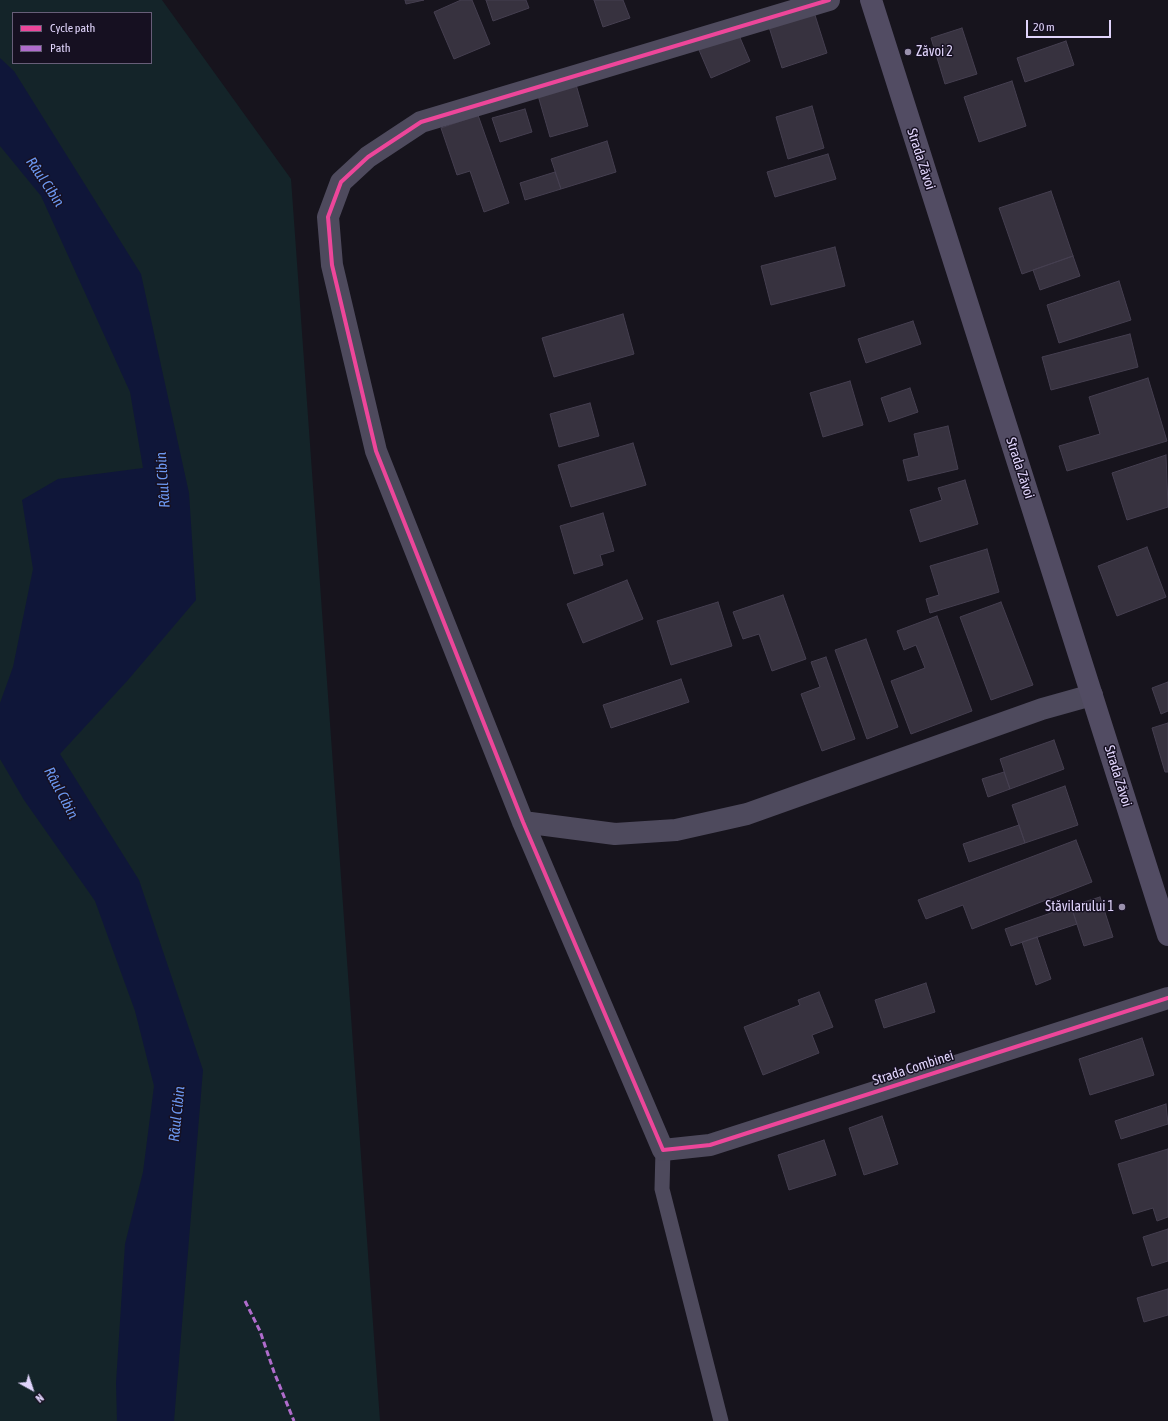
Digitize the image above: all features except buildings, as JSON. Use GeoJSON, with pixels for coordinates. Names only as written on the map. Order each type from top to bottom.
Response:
{"type":"FeatureCollection","features":[{"type":"Feature","properties":{"kind":"street"},"geometry":{"type":"LineString","coordinates":[[663,1150],[523,822],[376,451],[332,265],[328,217],[341,182],[368,157],[421,122],[829,0]]}},
{"type":"Feature","properties":{"kind":"street","name":"Strada Zăvoi"},"geometry":{"type":"LineString","coordinates":[[871,0],[1168,936]]}},
{"type":"Feature","properties":{"kind":"street"},"geometry":{"type":"LineString","coordinates":[[523,822],[616,834],[676,830],[747,814],[1042,709],[1092,695]]}},
{"type":"Feature","properties":{"kind":"street","name":"Strada Combinei"},"geometry":{"type":"LineString","coordinates":[[663,1150],[710,1144],[1168,998]]}},
{"type":"Feature","properties":{"kind":"lane"},"geometry":{"type":"LineString","coordinates":[[663,1150],[662,1189],[721,1421]]}},
{"type":"Feature","properties":{"kind":"shaded area"},"geometry":{"type":"Polygon","coordinates":[[[0,0],[162,0],[291,179],[380,1421],[0,1421],[0,0]]]}},
{"type":"Feature","properties":{"kind":"water","name":"Râul Cibin"},"geometry":{"type":"Polygon","coordinates":[[[0,58],[14,71],[141,274],[189,493],[196,600],[128,680],[60,754],[139,880],[203,1070],[174,1421],[117,1421],[116,1383],[125,1244],[143,1172],[154,1086],[135,1011],[95,901],[24,800],[0,759],[0,703],[13,667],[33,569],[22,500],[58,479],[143,468],[130,392],[41,196],[0,146],[0,58]]]}},
{"type":"Feature","properties":{"kind":"marked path"},"geometry":{"type":"LineString","coordinates":[[245,1301],[260,1331],[274,1372],[294,1421]]}},
{"type":"Feature","properties":{"kind":"cycle path"},"geometry":{"type":"LineString","coordinates":[[829,0],[421,122],[368,157],[341,182],[328,217],[332,265],[376,451],[523,822],[663,1150],[710,1145],[1168,998]]}},
{"type":"Feature","properties":{"kind":"place","name":"Zăvoi 2"},"geometry":{"type":"Point","coordinates":[908,52]}},
{"type":"Feature","properties":{"kind":"place","name":"Stăvilarului 1"},"geometry":{"type":"Point","coordinates":[1122,907]}}]}
